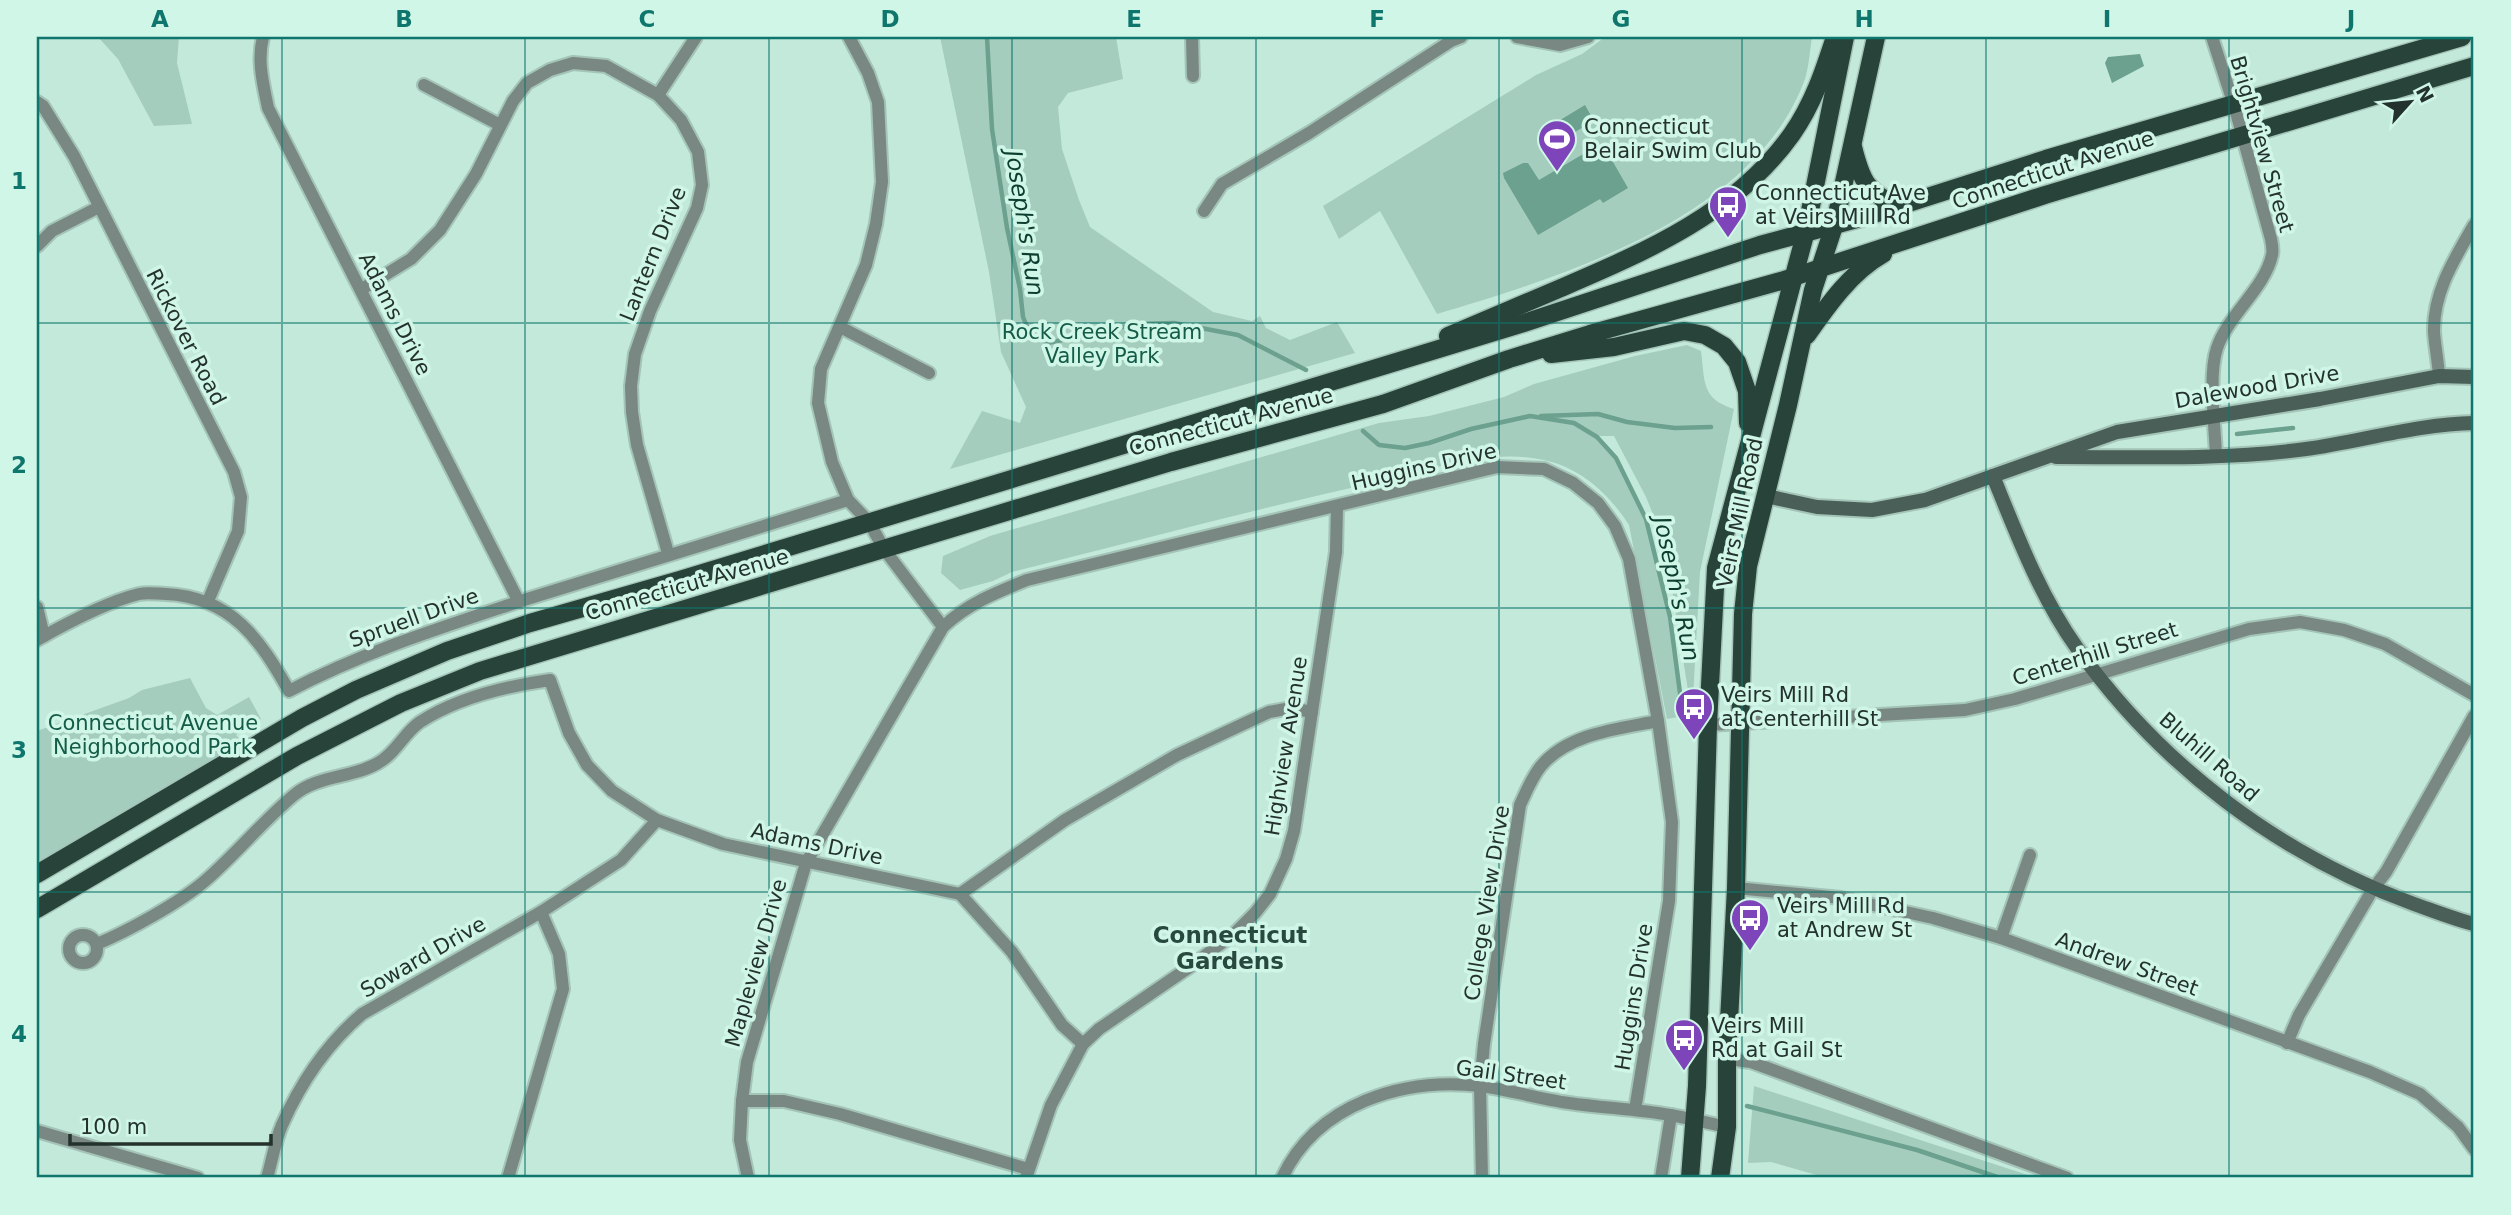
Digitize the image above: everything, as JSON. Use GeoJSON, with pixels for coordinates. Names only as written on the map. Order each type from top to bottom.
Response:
{"type":"FeatureCollection","features":[{"type":"Feature","properties":{"kind":"main road"},"geometry":{"type":"LineString","coordinates":[[1340,379],[1606,268],[1668,239],[1718,209],[1751,181],[1794,132],[1818,90],[1835,37]]}},
{"type":"Feature","properties":{"kind":"main road","name":"Veirs Mill Road"},"geometry":{"type":"LineString","coordinates":[[1690,1178],[1696,1121],[1708,725],[1717,568],[1806,231],[1846,37]]}},
{"type":"Feature","properties":{"kind":"main road","name":"Veirs Mill Road"},"geometry":{"type":"LineString","coordinates":[[1720,1178],[1727,1128],[1727,1059],[1736,888],[1746,578],[1803,340],[1812,290],[1835,223],[1876,37]]}},
{"type":"Feature","properties":{"kind":"main road","name":"Connecticut Avenue"},"geometry":{"type":"LineString","coordinates":[[37,874],[302,718],[356,690],[447,651],[530,623],[1524,323],[1806,231],[1899,206],[2046,159],[2462,37]]}},
{"type":"Feature","properties":{"kind":"main road","name":"Connecticut Avenue"},"geometry":{"type":"LineString","coordinates":[[37,909],[298,756],[401,703],[480,671],[1171,462],[1383,404],[1509,359],[1793,277],[2045,195],[2474,66]]}},
{"type":"Feature","properties":{"kind":"main road"},"geometry":{"type":"LineString","coordinates":[[1852,144],[1858,169],[1866,185],[1881,199],[1899,206]]}},
{"type":"Feature","properties":{"kind":"main road"},"geometry":{"type":"LineString","coordinates":[[1803,340],[1832,300],[1856,275],[1880,256],[1910,241]]}},
{"type":"Feature","properties":{"kind":"main road"},"geometry":{"type":"LineString","coordinates":[[1509,359],[1614,347],[1684,331],[1705,335],[1724,346],[1743,372],[1747,391],[1749,448]]}},
{"type":"Feature","properties":{"kind":"street","name":"Adams Drive"},"geometry":{"type":"LineString","coordinates":[[263,37],[260,51],[261,74],[268,108],[519,602]]}},
{"type":"Feature","properties":{"kind":"street"},"geometry":{"type":"LineString","coordinates":[[658,95],[696,37]]}},
{"type":"Feature","properties":{"kind":"street"},"geometry":{"type":"LineString","coordinates":[[849,37],[868,73],[877,102],[882,182],[866,265],[821,369],[818,403],[832,462],[848,500],[869,522],[884,549],[943,628]]}},
{"type":"Feature","properties":{"kind":"street"},"geometry":{"type":"LineString","coordinates":[[1192,37],[1193,76]]}},
{"type":"Feature","properties":{"kind":"street"},"geometry":{"type":"LineString","coordinates":[[1204,211],[1222,184],[1461,37]]}},
{"type":"Feature","properties":{"kind":"street"},"geometry":{"type":"LineString","coordinates":[[1517,37],[1560,45],[1588,37]]}},
{"type":"Feature","properties":{"kind":"street","name":"Brightview Street"},"geometry":{"type":"LineString","coordinates":[[2212,37],[2271,239],[2272,255],[2263,276],[2223,332],[2216,351],[2213,370],[2216,456]]}},
{"type":"Feature","properties":{"kind":"street","name":"Lantern Drive"},"geometry":{"type":"LineString","coordinates":[[362,289],[411,259],[440,230],[476,174],[513,101],[527,83],[551,69],[573,62],[606,66],[658,95],[681,120],[698,152],[702,184],[697,208],[650,311],[635,354],[631,386],[637,445],[668,554]]}},
{"type":"Feature","properties":{"kind":"street"},"geometry":{"type":"LineString","coordinates":[[425,85],[500,125]]}},
{"type":"Feature","properties":{"kind":"street","name":"Rickover Road"},"geometry":{"type":"LineString","coordinates":[[37,102],[43,107],[74,156],[234,472],[241,497],[238,531],[208,601]]}},
{"type":"Feature","properties":{"kind":"street"},"geometry":{"type":"LineString","coordinates":[[37,246],[52,231],[99,207]]}},
{"type":"Feature","properties":{"kind":"street"},"geometry":{"type":"LineString","coordinates":[[2439,376],[2434,332],[2436,310],[2445,278],[2474,225]]}},
{"type":"Feature","properties":{"kind":"street"},"geometry":{"type":"LineString","coordinates":[[840,327],[929,373]]}},
{"type":"Feature","properties":{"kind":"street","name":"Dalewood Drive"},"geometry":{"type":"LineString","coordinates":[[1766,496],[1817,507],[1872,510],[1925,500],[2117,432],[2320,399],[2439,376],[2474,377]]}},
{"type":"Feature","properties":{"kind":"street","name":"Dalewood Drive"},"geometry":{"type":"LineString","coordinates":[[2052,457],[2216,456],[2304,449],[2448,423],[2474,423]]}},
{"type":"Feature","properties":{"kind":"street","name":"Huggins Drive"},"geometry":{"type":"LineString","coordinates":[[943,628],[952,618],[985,597],[1027,580],[1337,507],[1414,486],[1497,467],[1544,469],[1573,483],[1598,503],[1615,526],[1629,559],[1658,721],[1672,822],[1669,901],[1634,1110]]}},
{"type":"Feature","properties":{"kind":"street","name":"Bluhill Road"},"geometry":{"type":"LineString","coordinates":[[1993,476],[2030,565],[2076,646],[2159,745],[2221,800],[2325,865],[2373,889],[2474,924]]}},
{"type":"Feature","properties":{"kind":"street","name":"Spruell Drive"},"geometry":{"type":"LineString","coordinates":[[40,638],[118,601],[142,593],[177,594],[208,601],[238,619],[263,646],[289,691],[333,668],[473,616],[848,500]]}},
{"type":"Feature","properties":{"kind":"street","name":"Highview Avenue"},"geometry":{"type":"LineString","coordinates":[[1027,1174],[1051,1105],[1083,1044],[1099,1029],[1236,932],[1270,894],[1286,859],[1294,831],[1336,552],[1337,507]]}},
{"type":"Feature","properties":{"kind":"street"},"geometry":{"type":"LineString","coordinates":[[37,607],[40,638]]}},
{"type":"Feature","properties":{"kind":"street","name":"Centerhill Street"},"geometry":{"type":"LineString","coordinates":[[1708,725],[1965,710],[2015,699],[2249,629],[2300,622],[2343,630],[2385,644],[2474,695]]}},
{"type":"Feature","properties":{"kind":"street","name":"Mapleview Drive"},"geometry":{"type":"LineString","coordinates":[[748,1178],[740,1140],[747,1062],[806,863],[943,628]]}},
{"type":"Feature","properties":{"kind":"street","name":"Adams Drive"},"geometry":{"type":"LineString","coordinates":[[97,944],[115,936],[204,881],[297,793],[318,782],[377,764],[394,750],[417,724],[447,707],[522,684],[550,680],[569,733],[587,765],[612,792],[657,820],[723,844],[960,894]]}},
{"type":"Feature","properties":{"kind":"street"},"geometry":{"type":"LineString","coordinates":[[1083,1044],[1062,1025],[1012,952],[960,894],[1065,820],[1177,755],[1269,712],[1291,708],[1312,712]]}},
{"type":"Feature","properties":{"kind":"street"},"geometry":{"type":"LineString","coordinates":[[2287,1043],[2300,1016],[2373,889],[2386,872],[2474,716]]}},
{"type":"Feature","properties":{"kind":"street","name":"College View Drive"},"geometry":{"type":"LineString","coordinates":[[1482,1178],[1480,1086],[1483,1044],[1520,805],[1535,774],[1562,748],[1596,734],[1658,721]]}},
{"type":"Feature","properties":{"kind":"street","name":"Soward Drive"},"geometry":{"type":"LineString","coordinates":[[267,1178],[281,1127],[307,1076],[341,1032],[362,1014],[541,912],[621,860],[657,820]]}},
{"type":"Feature","properties":{"kind":"street"},"geometry":{"type":"LineString","coordinates":[[2000,939],[2030,855]]}},
{"type":"Feature","properties":{"kind":"street","name":"Andrew Street"},"geometry":{"type":"LineString","coordinates":[[1736,888],[1841,898],[1933,918],[2000,939],[2370,1072],[2420,1094],[2458,1127],[2474,1149]]}},
{"type":"Feature","properties":{"kind":"street"},"geometry":{"type":"LineString","coordinates":[[508,1178],[563,989],[559,954],[541,912]]}},
{"type":"Feature","properties":{"kind":"street"},"geometry":{"type":"LineString","coordinates":[[1727,1059],[1751,1062],[2067,1178]]}},
{"type":"Feature","properties":{"kind":"street","name":"Gail Street"},"geometry":{"type":"LineString","coordinates":[[1282,1178],[1300,1149],[1322,1126],[1352,1105],[1387,1092],[1422,1084],[1480,1086],[1612,1110],[1671,1115],[1727,1128]]}},
{"type":"Feature","properties":{"kind":"street"},"geometry":{"type":"LineString","coordinates":[[742,1101],[784,1101],[840,1114],[1027,1174]]}},
{"type":"Feature","properties":{"kind":"street"},"geometry":{"type":"LineString","coordinates":[[1661,1178],[1671,1115]]}},
{"type":"Feature","properties":{"kind":"street"},"geometry":{"type":"LineString","coordinates":[[37,1131],[198,1178]]}},
{"type":"Feature","properties":{"kind":"green space"},"geometry":{"type":"Polygon","coordinates":[[[98,37],[179,37],[177,63],[192,124],[154,126],[118,59],[98,37]]]}},
{"type":"Feature","properties":{"kind":"green space","name":"Rock Creek Stream Valley Park"},"geometry":{"type":"Polygon","coordinates":[[[940,37],[1116,37],[1123,79],[1068,93],[1058,107],[1062,149],[1090,227],[1213,312],[1252,321],[1260,316],[1266,328],[1290,340],[1337,322],[1355,353],[950,469],[982,411],[1020,423],[1026,407],[1001,352],[989,272],[940,37]]]}},
{"type":"Feature","properties":{"kind":"green space","name":"Connecticut Belair Swim Club"},"geometry":{"type":"Polygon","coordinates":[[[1605,37],[1812,37],[1805,79],[1780,127],[1744,169],[1700,204],[1650,234],[1597,259],[1541,281],[1437,314],[1380,211],[1339,239],[1323,206],[1536,75],[1582,54],[1605,37]]]}},
{"type":"Feature","properties":{"kind":"green space"},"geometry":{"type":"Polygon","coordinates":[[[1687,345],[1701,351],[1704,380],[1710,394],[1723,405],[1734,409],[1700,572],[1692,716],[1665,544],[1646,497],[1614,436],[1597,436],[1616,458],[1646,519],[1670,617],[1683,716],[1667,719],[1629,525],[1593,484],[1570,469],[1544,460],[1502,457],[1460,462],[1012,572],[993,581],[960,590],[941,573],[943,556],[990,536],[1379,423],[1429,416],[1504,397],[1534,384],[1635,356],[1687,345]]]}},
{"type":"Feature","properties":{"kind":"green space","name":"Connecticut Avenue Neighborhood Park"},"geometry":{"type":"Polygon","coordinates":[[[190,678],[206,708],[217,715],[249,697],[261,719],[236,735],[249,749],[37,874],[37,731],[129,698],[142,690],[190,678]]]}},
{"type":"Feature","properties":{"kind":"green space"},"geometry":{"type":"Polygon","coordinates":[[[1754,1086],[2037,1178],[1827,1178],[1771,1162],[1748,1163],[1754,1086]]]}},
{"type":"Feature","properties":{"kind":"shaded area"},"geometry":{"type":"Polygon","coordinates":[[[2140,54],[2144,66],[2112,83],[2105,63],[2108,57],[2140,54]]]}},
{"type":"Feature","properties":{"kind":"shaded area"},"geometry":{"type":"Polygon","coordinates":[[[1585,105],[1594,121],[1561,140],[1552,125],[1585,105]]]}},
{"type":"Feature","properties":{"kind":"shaded area"},"geometry":{"type":"Polygon","coordinates":[[[1602,143],[1628,188],[1603,203],[1600,199],[1538,235],[1503,173],[1528,163],[1539,180],[1602,143]]]}},
{"type":"Feature","properties":{"kind":"waterway","name":"Joseph's Run"},"geometry":{"type":"LineString","coordinates":[[987,37],[992,129],[1023,317],[1030,334],[1048,343],[1137,324],[1174,323],[1238,335],[1306,370]]}},
{"type":"Feature","properties":{"kind":"waterway"},"geometry":{"type":"LineString","coordinates":[[1541,416],[1598,414],[1627,422],[1675,428],[1711,427]]}},
{"type":"Feature","properties":{"kind":"waterway","name":"Joseph's Run"},"geometry":{"type":"LineString","coordinates":[[1363,431],[1379,445],[1405,448],[1530,416],[1574,423],[1597,437],[1616,458],[1646,519],[1670,617],[1683,716]]}},
{"type":"Feature","properties":{"kind":"waterway"},"geometry":{"type":"LineString","coordinates":[[2237,434],[2293,428]]}},
{"type":"Feature","properties":{"kind":"waterway"},"geometry":{"type":"LineString","coordinates":[[1747,1106],[1917,1150],[2000,1178]]}},
{"type":"Feature","properties":{"kind":"place","name":"Connecticut Belair Swim Club"},"geometry":{"type":"Point","coordinates":[1557,173]}},
{"type":"Feature","properties":{"kind":"place","name":"Connecticut Ave at Veirs Mill Rd"},"geometry":{"type":"Point","coordinates":[1728,239]}},
{"type":"Feature","properties":{"kind":"place","name":"Veirs Mill Rd at Centerhill St"},"geometry":{"type":"Point","coordinates":[1694,741]}},
{"type":"Feature","properties":{"kind":"place","name":"Veirs Mill Rd at Andrew St"},"geometry":{"type":"Point","coordinates":[1750,952]}},
{"type":"Feature","properties":{"kind":"place","name":"Veirs Mill Rd at Gail St"},"geometry":{"type":"Point","coordinates":[1684,1072]}},
{"type":"Feature","properties":{"kind":"district","name":"Connecticut Gardens"},"geometry":{"type":"Point","coordinates":[1230,948]}}]}
